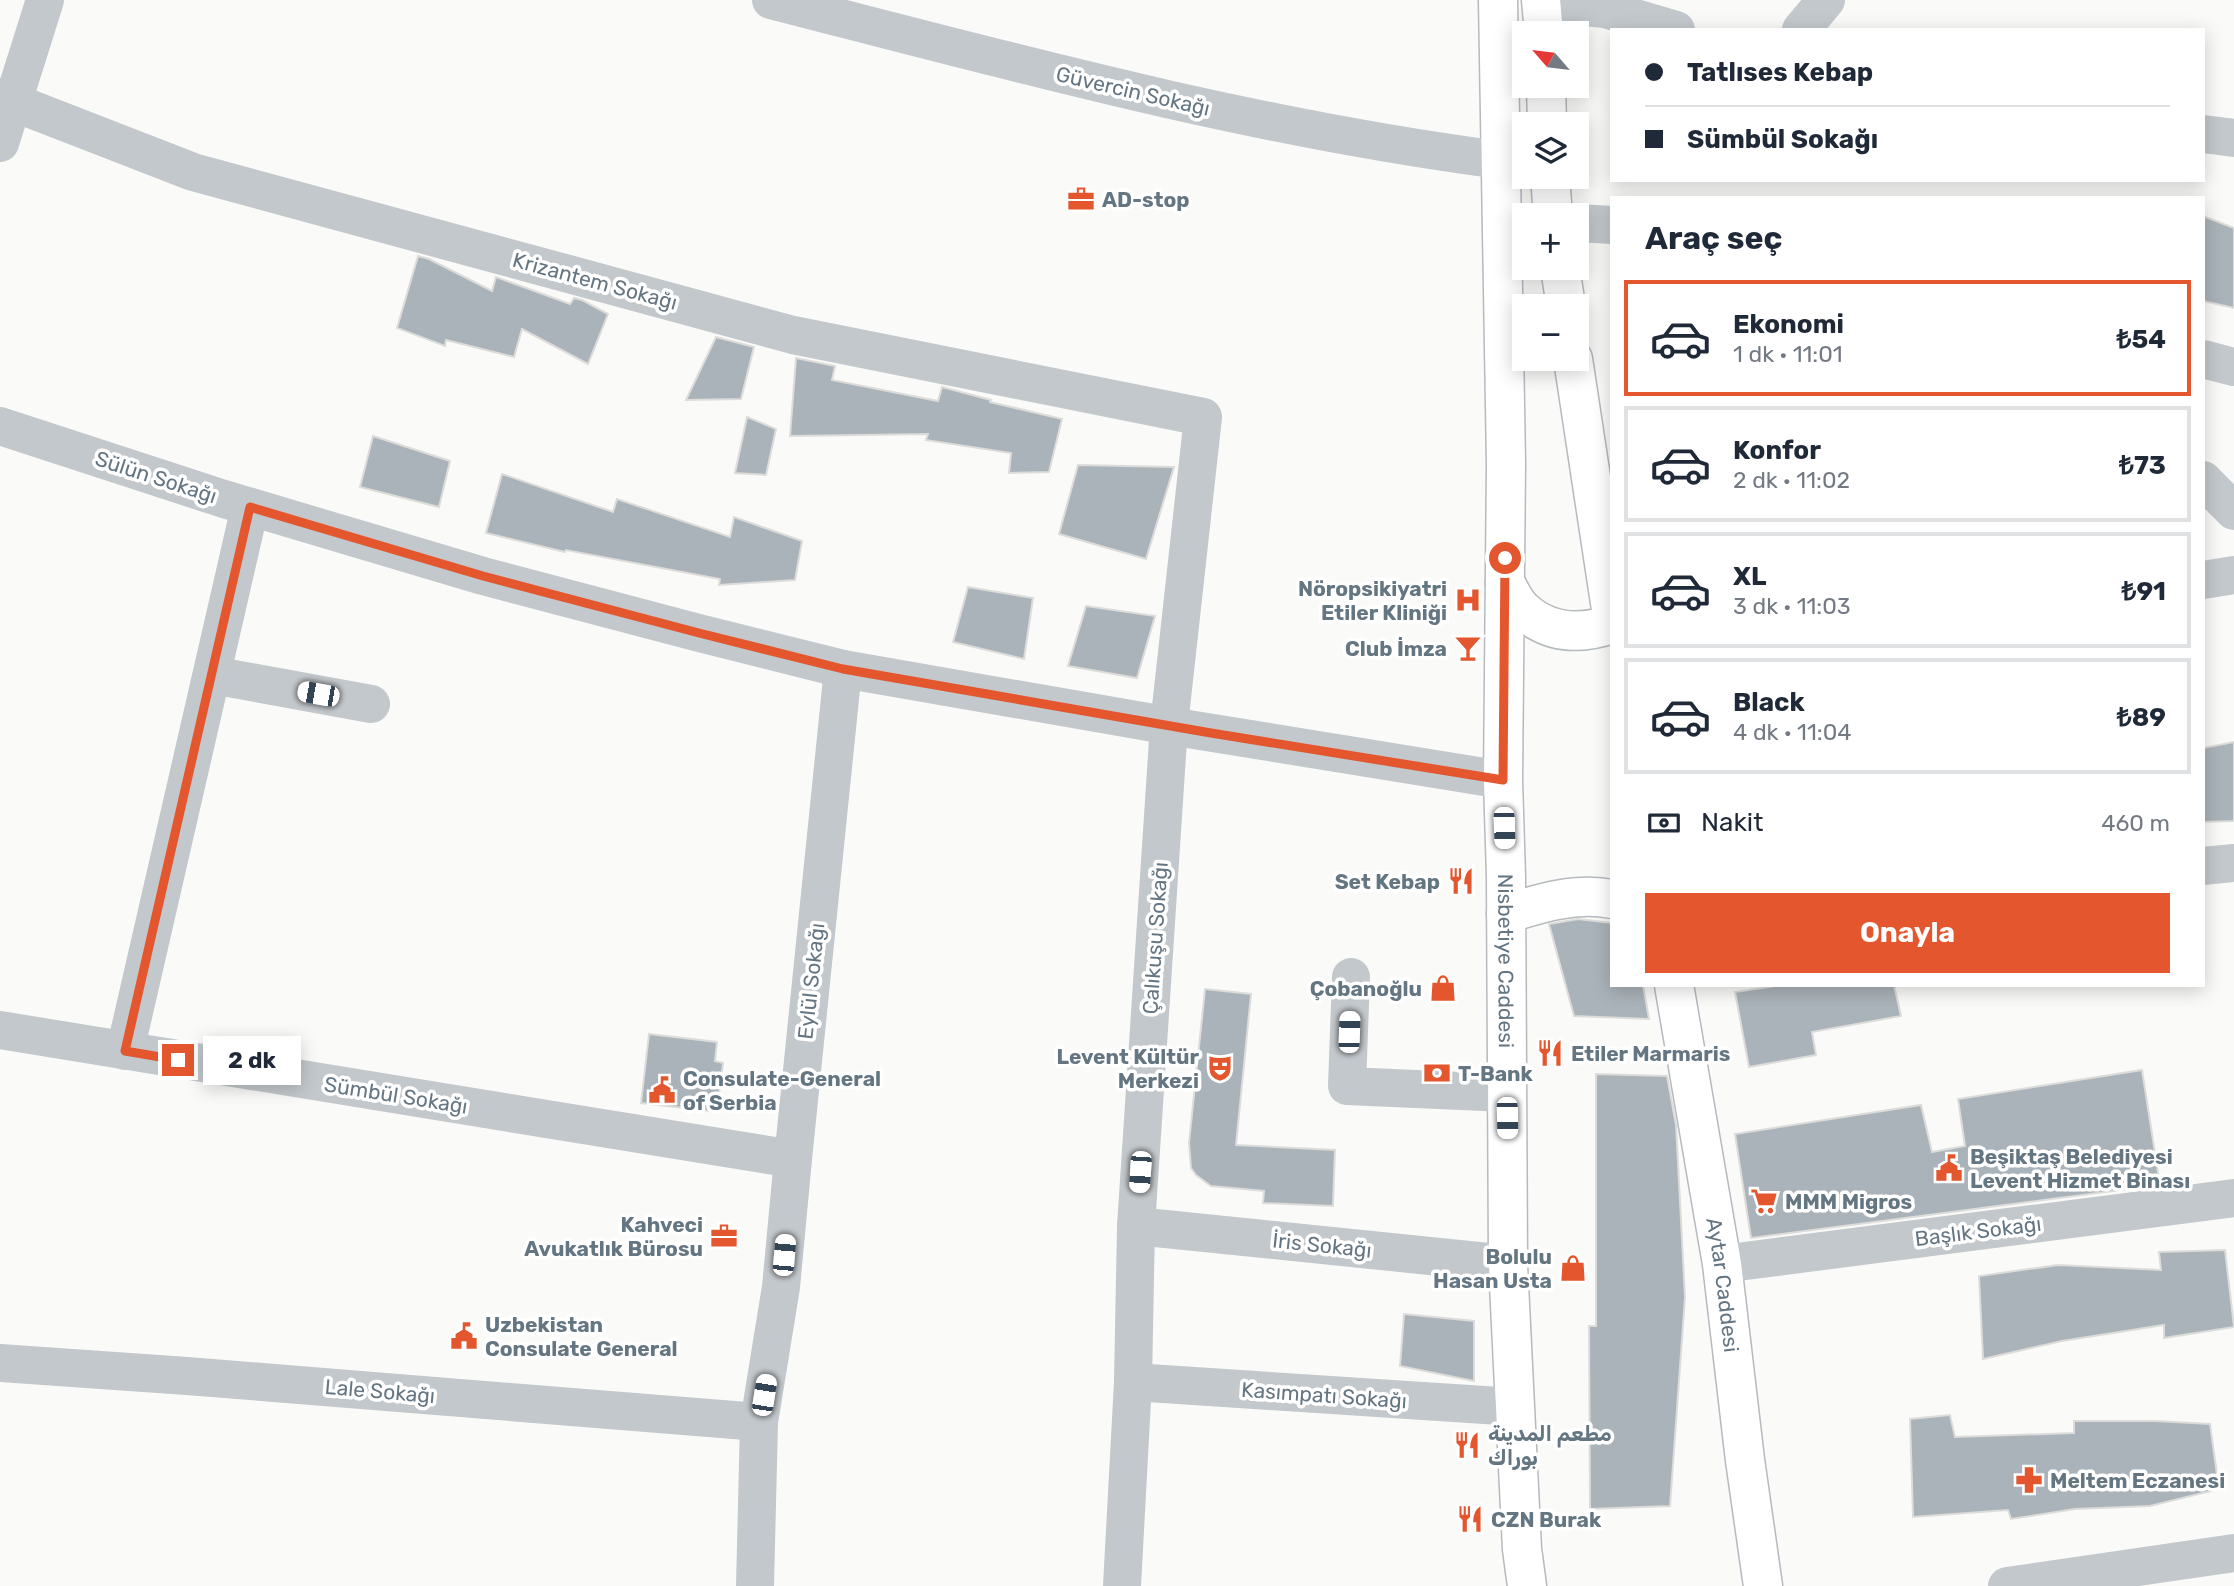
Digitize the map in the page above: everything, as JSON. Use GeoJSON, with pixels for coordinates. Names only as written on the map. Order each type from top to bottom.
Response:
{"type":"FeatureCollection","features":[{"type":"Feature","properties":{"kind":"main road","name":"Nisbetiye Caddesi"},"geometry":{"type":"LineString","coordinates":[[1498,0],[1506,463],[1503,780],[1508,1264],[1522,1549],[1527,1586]]}},
{"type":"Feature","properties":{"kind":"main road"},"geometry":{"type":"LineString","coordinates":[[1575,371],[1610,603]]}},
{"type":"Feature","properties":{"kind":"main road"},"geometry":{"type":"LineString","coordinates":[[1505,582],[1521,609],[1549,626],[1562,631],[1584,632],[1610,625]]}},
{"type":"Feature","properties":{"kind":"main road"},"geometry":{"type":"LineString","coordinates":[[1506,914],[1565,898],[1599,896],[1610,899]]}},
{"type":"Feature","properties":{"kind":"main road","name":"Aytar Caddesi"},"geometry":{"type":"LineString","coordinates":[[1674,987],[1722,1264],[1763,1586]]}},
{"type":"Feature","properties":{"kind":"street"},"geometry":{"type":"LineString","coordinates":[[0,143],[6,100],[45,0]]}},
{"type":"Feature","properties":{"kind":"street","name":"Güvercin Sokağı"},"geometry":{"type":"LineString","coordinates":[[771,0],[1017,64],[1235,115],[1429,151],[1500,160]]}},
{"type":"Feature","properties":{"kind":"street"},"geometry":{"type":"LineString","coordinates":[[1803,28],[1826,0]]}},
{"type":"Feature","properties":{"kind":"street"},"geometry":{"type":"LineString","coordinates":[[1542,12],[1577,5],[1605,9],[1669,28]]}},
{"type":"Feature","properties":{"kind":"street","name":"Krizantem Sokağı"},"geometry":{"type":"LineString","coordinates":[[6,100],[193,172],[793,335],[1203,418]]}},
{"type":"Feature","properties":{"kind":"street"},"geometry":{"type":"LineString","coordinates":[[2205,134],[2234,138]]}},
{"type":"Feature","properties":{"kind":"street"},"geometry":{"type":"LineString","coordinates":[[1589,224],[1610,225]]}},
{"type":"Feature","properties":{"kind":"street"},"geometry":{"type":"LineString","coordinates":[[2205,360],[2234,367]]}},
{"type":"Feature","properties":{"kind":"street","name":"Çalıkuşu Sokağı"},"geometry":{"type":"LineString","coordinates":[[1122,1586],[1133,1382],[1136,1226],[1169,725],[1203,418]]}},
{"type":"Feature","properties":{"kind":"street","name":"Sülün Sokağı"},"geometry":{"type":"LineString","coordinates":[[0,426],[250,507],[483,576],[843,669],[1503,780]]}},
{"type":"Feature","properties":{"kind":"street"},"geometry":{"type":"LineString","coordinates":[[2205,482],[2234,511]]}},
{"type":"Feature","properties":{"kind":"street"},"geometry":{"type":"LineString","coordinates":[[125,1051],[250,507]]}},
{"type":"Feature","properties":{"kind":"street"},"geometry":{"type":"LineString","coordinates":[[2205,580],[2234,575]]}},
{"type":"Feature","properties":{"kind":"street","name":"Eylül Sokağı"},"geometry":{"type":"LineString","coordinates":[[755,1586],[760,1422],[781,1287],[843,669]]}},
{"type":"Feature","properties":{"kind":"street"},"geometry":{"type":"LineString","coordinates":[[212,675],[371,704]]}},
{"type":"Feature","properties":{"kind":"street"},"geometry":{"type":"LineString","coordinates":[[2205,866],[2234,863]]}},
{"type":"Feature","properties":{"kind":"street"},"geometry":{"type":"LineString","coordinates":[[1351,977],[1347,1086],[1507,1093]]}},
{"type":"Feature","properties":{"kind":"street","name":"Sümbül Sokağı"},"geometry":{"type":"LineString","coordinates":[[0,1030],[793,1159]]}},
{"type":"Feature","properties":{"kind":"street","name":"Başlık Sokağı"},"geometry":{"type":"LineString","coordinates":[[1722,1264],[2234,1198]]}},
{"type":"Feature","properties":{"kind":"street","name":"İris Sokağı"},"geometry":{"type":"LineString","coordinates":[[1136,1226],[1508,1264]]}},
{"type":"Feature","properties":{"kind":"street","name":"Lale Sokağı"},"geometry":{"type":"LineString","coordinates":[[0,1363],[760,1422]]}},
{"type":"Feature","properties":{"kind":"street","name":"Kasımpatı Sokağı"},"geometry":{"type":"LineString","coordinates":[[1133,1382],[1515,1408]]}},
{"type":"Feature","properties":{"kind":"street"},"geometry":{"type":"LineString","coordinates":[[2007,1586],[2234,1553]]}},
{"type":"Feature","properties":{"kind":"building"},"geometry":{"type":"Polygon","coordinates":[[[2205,217],[2234,228],[2234,308],[2205,301],[2205,217]]]}},
{"type":"Feature","properties":{"kind":"building"},"geometry":{"type":"Polygon","coordinates":[[[418,256],[492,291],[496,277],[570,304],[574,298],[582,300],[608,314],[588,364],[522,329],[514,357],[446,340],[445,346],[397,328],[418,256]]]}},
{"type":"Feature","properties":{"kind":"building"},"geometry":{"type":"Polygon","coordinates":[[[716,337],[754,347],[741,399],[686,400],[716,337]]]}},
{"type":"Feature","properties":{"kind":"building"},"geometry":{"type":"Polygon","coordinates":[[[796,358],[835,366],[832,380],[938,401],[942,387],[991,400],[990,402],[1062,419],[1049,472],[1009,473],[1011,453],[926,440],[928,434],[790,436],[796,358]]]}},
{"type":"Feature","properties":{"kind":"building"},"geometry":{"type":"Polygon","coordinates":[[[747,417],[776,429],[766,475],[735,473],[747,417]]]}},
{"type":"Feature","properties":{"kind":"building"},"geometry":{"type":"Polygon","coordinates":[[[373,436],[450,461],[439,507],[360,487],[373,436]]]}},
{"type":"Feature","properties":{"kind":"building"},"geometry":{"type":"Polygon","coordinates":[[[1078,465],[1174,467],[1146,559],[1059,534],[1078,465]]]}},
{"type":"Feature","properties":{"kind":"building"},"geometry":{"type":"Polygon","coordinates":[[[502,474],[613,512],[617,499],[730,537],[734,517],[802,541],[795,580],[719,585],[720,579],[566,550],[565,552],[486,533],[502,474]]]}},
{"type":"Feature","properties":{"kind":"building"},"geometry":{"type":"Polygon","coordinates":[[[968,587],[1033,598],[1024,659],[953,642],[968,587]]]}},
{"type":"Feature","properties":{"kind":"building"},"geometry":{"type":"Polygon","coordinates":[[[1086,606],[1155,616],[1137,678],[1068,666],[1086,606]]]}},
{"type":"Feature","properties":{"kind":"building"},"geometry":{"type":"Polygon","coordinates":[[[2234,742],[2234,821],[2205,822],[2205,748],[2234,742]]]}},
{"type":"Feature","properties":{"kind":"building"},"geometry":{"type":"Polygon","coordinates":[[[1578,919],[1610,923],[1610,987],[1643,987],[1649,1019],[1574,1016],[1549,924],[1578,919]]]}},
{"type":"Feature","properties":{"kind":"building"},"geometry":{"type":"Polygon","coordinates":[[[1768,987],[1894,987],[1901,1016],[1812,1032],[1816,1055],[1749,1067],[1735,992],[1768,987]]]}},
{"type":"Feature","properties":{"kind":"building","name":"Levent Kültür Merkezi"},"geometry":{"type":"Polygon","coordinates":[[[1205,989],[1251,994],[1236,1145],[1335,1150],[1333,1206],[1263,1203],[1264,1191],[1211,1186],[1191,1168],[1189,1143],[1205,989]]]}},
{"type":"Feature","properties":{"kind":"building"},"geometry":{"type":"Polygon","coordinates":[[[649,1034],[717,1042],[715,1061],[723,1063],[719,1095],[711,1094],[709,1111],[641,1103],[649,1034]]]}},
{"type":"Feature","properties":{"kind":"building","name":"Beşiktaş Belediyesi Levent Hizmet Binası"},"geometry":{"type":"Polygon","coordinates":[[[2142,1070],[2160,1185],[1751,1238],[1735,1134],[1921,1105],[1932,1152],[1965,1146],[1958,1099],[2142,1070]]]}},
{"type":"Feature","properties":{"kind":"building"},"geometry":{"type":"Polygon","coordinates":[[[1596,1074],[1667,1076],[1676,1125],[1685,1297],[1670,1506],[1590,1509],[1589,1326],[1596,1326],[1596,1074]]]}},
{"type":"Feature","properties":{"kind":"building"},"geometry":{"type":"Polygon","coordinates":[[[2225,1250],[2234,1327],[2164,1338],[2164,1325],[2062,1341],[1983,1359],[1979,1276],[2058,1265],[2161,1270],[2159,1252],[2225,1250]]]}},
{"type":"Feature","properties":{"kind":"building"},"geometry":{"type":"Polygon","coordinates":[[[1404,1314],[1474,1321],[1474,1381],[1400,1366],[1404,1314]]]}},
{"type":"Feature","properties":{"kind":"building"},"geometry":{"type":"Polygon","coordinates":[[[1950,1415],[1955,1437],[2074,1433],[2074,1421],[2210,1424],[2219,1489],[2150,1506],[2075,1509],[2011,1519],[2008,1510],[1913,1517],[1910,1419],[1950,1415]]]}},
{"type":"Feature","properties":{"kind":"place","name":"AD-stop"},"geometry":{"type":"Point","coordinates":[1081,199]}},
{"type":"Feature","properties":{"kind":"place","name":"Nöropsikiyatri Etiler Kliniği"},"geometry":{"type":"Point","coordinates":[1468,600]}},
{"type":"Feature","properties":{"kind":"place","name":"Club İmza"},"geometry":{"type":"Point","coordinates":[1468,648]}},
{"type":"Feature","properties":{"kind":"place","name":"Set Kebap"},"geometry":{"type":"Point","coordinates":[1461,881]}},
{"type":"Feature","properties":{"kind":"place","name":"Çobanoğlu"},"geometry":{"type":"Point","coordinates":[1443,988]}},
{"type":"Feature","properties":{"kind":"place","name":"Etiler Marmaris"},"geometry":{"type":"Point","coordinates":[1550,1053]}},
{"type":"Feature","properties":{"kind":"place","name":"Levent Kültür Merkezi"},"geometry":{"type":"Point","coordinates":[1220,1068]}},
{"type":"Feature","properties":{"kind":"place","name":"T-Bank"},"geometry":{"type":"Point","coordinates":[1437,1073]}},
{"type":"Feature","properties":{"kind":"place","name":"Consulate-General of Serbia"},"geometry":{"type":"Point","coordinates":[662,1090]}},
{"type":"Feature","properties":{"kind":"place","name":"Beşiktaş Belediyesi Levent Hizmet Binası"},"geometry":{"type":"Point","coordinates":[1949,1168]}},
{"type":"Feature","properties":{"kind":"place","name":"MMM Migros"},"geometry":{"type":"Point","coordinates":[1764,1201]}},
{"type":"Feature","properties":{"kind":"place","name":"Kahveci Avukatlık Bürosu"},"geometry":{"type":"Point","coordinates":[724,1236]}},
{"type":"Feature","properties":{"kind":"place","name":"Bolulu Hasan Usta"},"geometry":{"type":"Point","coordinates":[1573,1268]}},
{"type":"Feature","properties":{"kind":"place","name":"Uzbekistan Consulate General"},"geometry":{"type":"Point","coordinates":[464,1336]}},
{"type":"Feature","properties":{"kind":"place","name":"مطعم المدينة بوراك"},"geometry":{"type":"Point","coordinates":[1467,1445]}},
{"type":"Feature","properties":{"kind":"place","name":"Meltem Eczanesi"},"geometry":{"type":"Point","coordinates":[2029,1480]}},
{"type":"Feature","properties":{"kind":"place","name":"CZN Burak"},"geometry":{"type":"Point","coordinates":[1470,1519]}},
{"type":"Feature","properties":{"kind":"route"},"geometry":{"type":"LineString","coordinates":[[178,1060],[125,1051],[250,507],[483,576],[843,669],[1503,780],[1505,558]]}}]}
